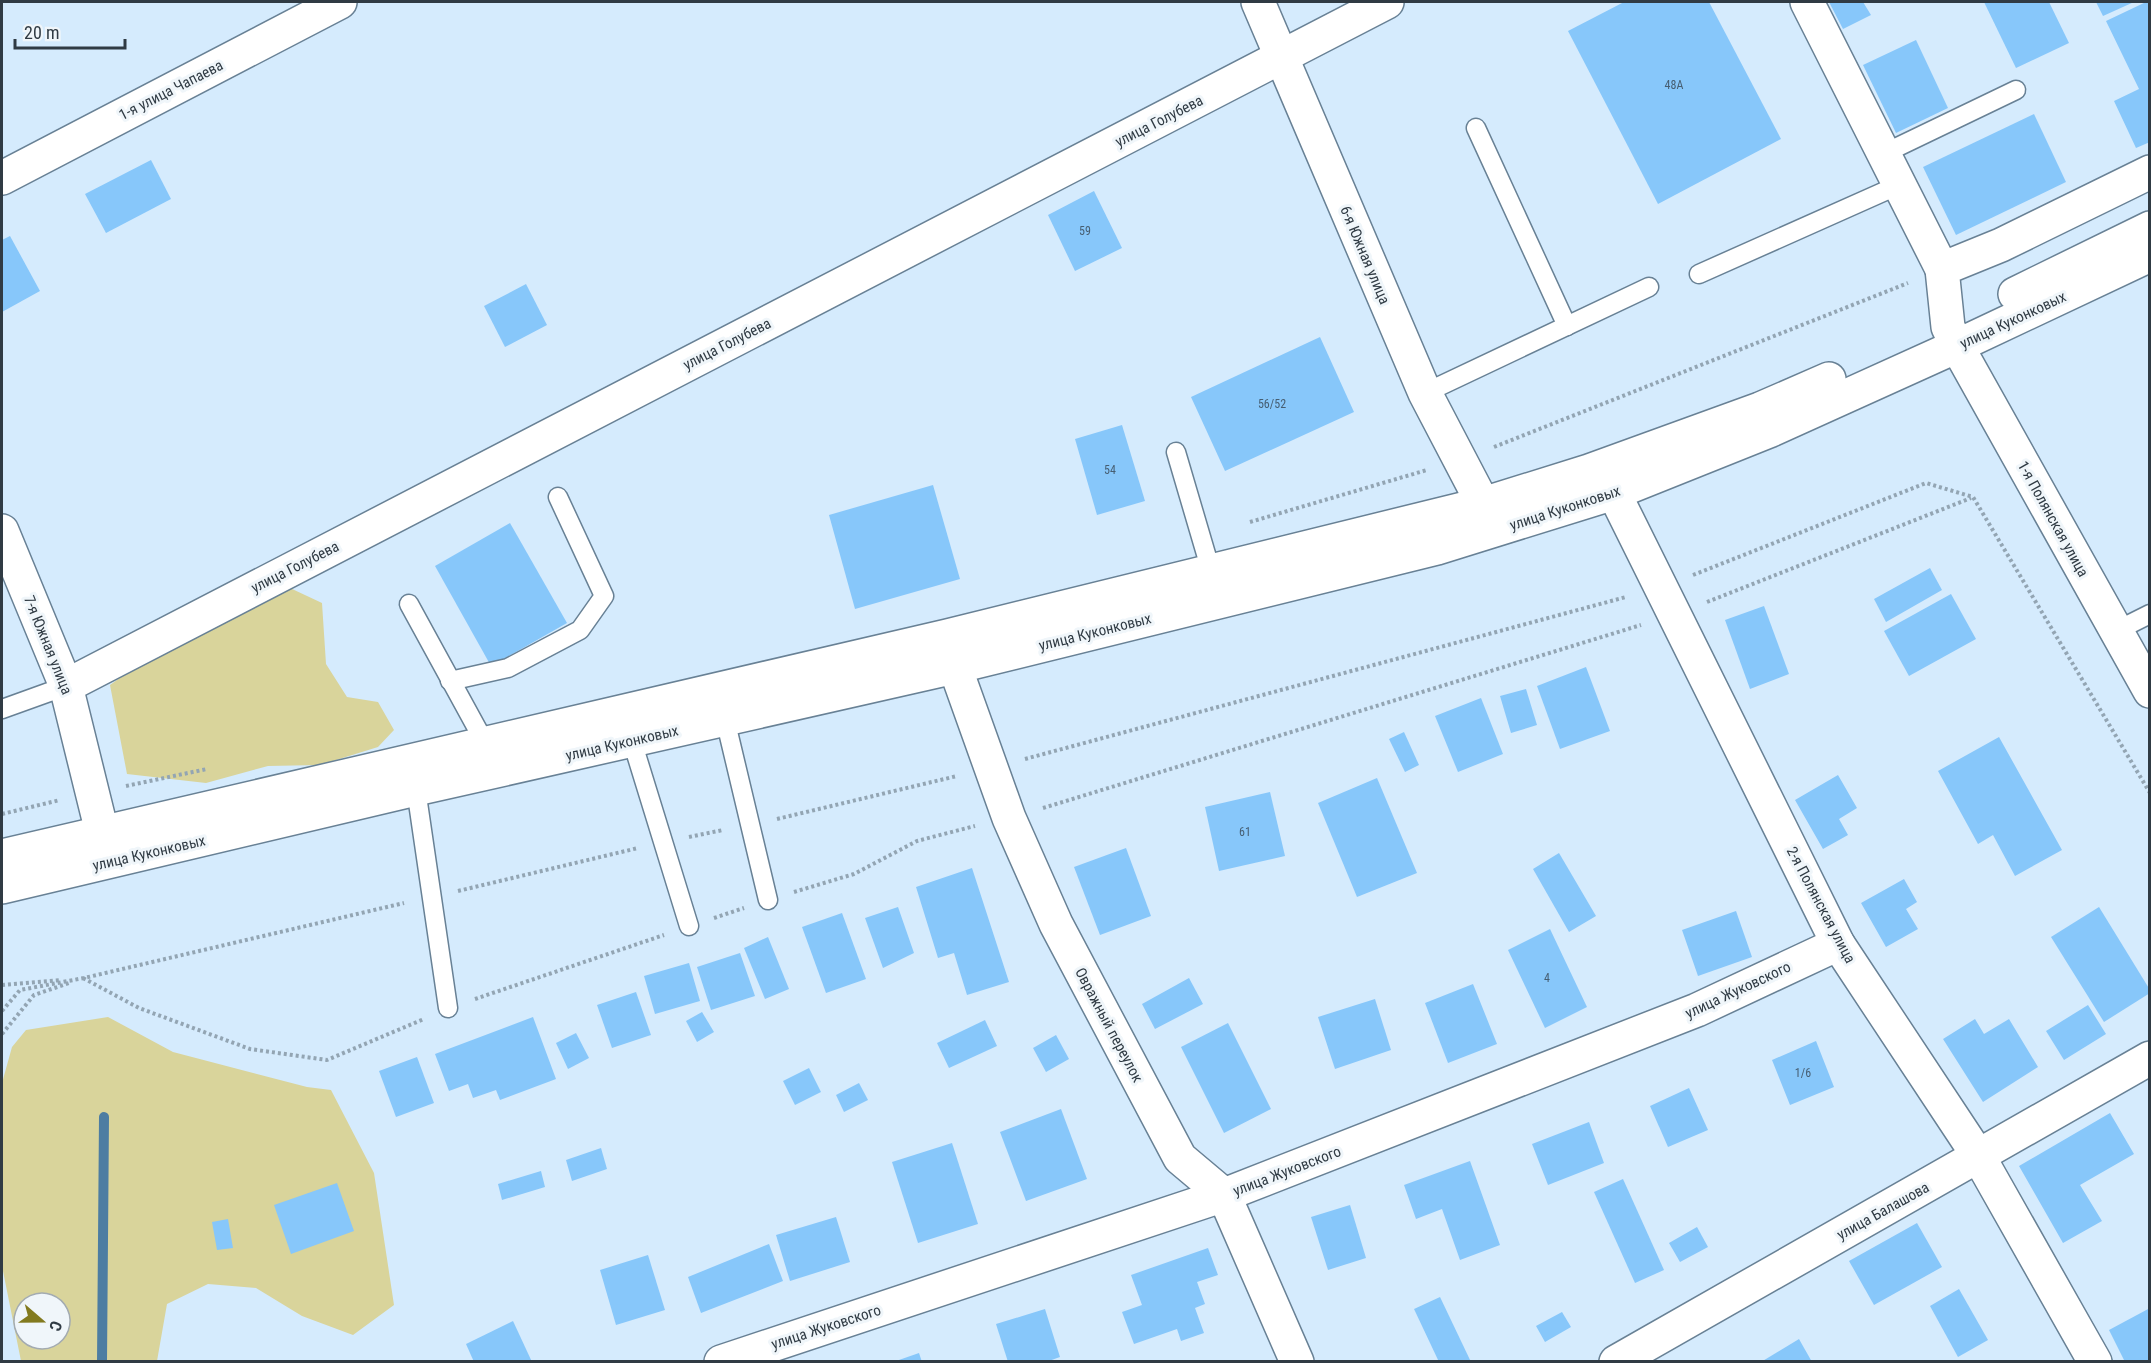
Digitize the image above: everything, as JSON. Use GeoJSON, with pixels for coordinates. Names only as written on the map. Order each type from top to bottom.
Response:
{"type":"FeatureCollection","features":[{"type":"Feature","properties":{"kind":"street","name":"1-я улица Чапаева"},"geometry":{"type":"LineString","coordinates":[[2,178],[340,2]]}},
{"type":"Feature","properties":{"kind":"street","name":"6-я Южная улица"},"geometry":{"type":"LineString","coordinates":[[1258,2],[1425,393],[1483,504]]}},
{"type":"Feature","properties":{"kind":"street","name":"улица Голубева"},"geometry":{"type":"LineString","coordinates":[[66,686],[1387,2]]}},
{"type":"Feature","properties":{"kind":"street"},"geometry":{"type":"LineString","coordinates":[[1807,2],[1942,269],[1952,337]]}},
{"type":"Feature","properties":{"kind":"street"},"geometry":{"type":"LineString","coordinates":[[1942,269],[2001,245],[2150,172]]}},
{"type":"Feature","properties":{"kind":"street","name":"улица Куконковых"},"geometry":{"type":"LineString","coordinates":[[2,887],[416,789],[955,667],[1437,548],[1614,493],[1769,430],[1952,337],[2150,228]]}},
{"type":"Feature","properties":{"kind":"street","name":"улица Куконковых"},"geometry":{"type":"LineString","coordinates":[[2,856],[947,636],[1483,504],[1589,471],[1760,409],[1952,337],[2150,255]]}},
{"type":"Feature","properties":{"kind":"street","name":"1-я Полянская улица"},"geometry":{"type":"LineString","coordinates":[[1952,337],[2150,691]]}},
{"type":"Feature","properties":{"kind":"street","name":"2-я Полянская улица"},"geometry":{"type":"LineString","coordinates":[[1614,493],[1838,944],[1979,1157],[2096,1362]]}},
{"type":"Feature","properties":{"kind":"street","name":"7-я Южная улица"},"geometry":{"type":"LineString","coordinates":[[2,531],[66,686],[102,832]]}},
{"type":"Feature","properties":{"kind":"street","name":"Овражный переулок"},"geometry":{"type":"LineString","coordinates":[[955,667],[1009,818],[1056,924],[1180,1158],[1224,1195],[1296,1362]]}},
{"type":"Feature","properties":{"kind":"street","name":"улица Жуковского"},"geometry":{"type":"LineString","coordinates":[[721,1362],[1224,1195],[1697,1010],[1838,944]]}},
{"type":"Feature","properties":{"kind":"street","name":"улица Балашова"},"geometry":{"type":"LineString","coordinates":[[1622,1360],[2150,1058]]}},
{"type":"Feature","properties":{"kind":"lane"},"geometry":{"type":"LineString","coordinates":[[1885,153],[2016,90]]}},
{"type":"Feature","properties":{"kind":"lane"},"geometry":{"type":"LineString","coordinates":[[1476,128],[1567,326]]}},
{"type":"Feature","properties":{"kind":"lane"},"geometry":{"type":"LineString","coordinates":[[1699,273],[1901,184]]}},
{"type":"Feature","properties":{"kind":"lane"},"geometry":{"type":"LineString","coordinates":[[1425,393],[1649,287]]}},
{"type":"Feature","properties":{"kind":"lane"},"geometry":{"type":"LineString","coordinates":[[1176,452],[1211,571]]}},
{"type":"Feature","properties":{"kind":"lane"},"geometry":{"type":"LineString","coordinates":[[450,681],[508,668],[580,630],[604,596],[558,497]]}},
{"type":"Feature","properties":{"kind":"lane"},"geometry":{"type":"LineString","coordinates":[[409,604],[484,743]]}},
{"type":"Feature","properties":{"kind":"lane"},"geometry":{"type":"LineString","coordinates":[[2116,631],[2150,614]]}},
{"type":"Feature","properties":{"kind":"lane"},"geometry":{"type":"LineString","coordinates":[[2,710],[66,686]]}},
{"type":"Feature","properties":{"kind":"lane"},"geometry":{"type":"LineString","coordinates":[[725,719],[768,900]]}},
{"type":"Feature","properties":{"kind":"lane"},"geometry":{"type":"LineString","coordinates":[[632,741],[689,926]]}},
{"type":"Feature","properties":{"kind":"lane"},"geometry":{"type":"LineString","coordinates":[[416,789],[448,1008]]}},
{"type":"Feature","properties":{"kind":"path"},"geometry":{"type":"LineString","coordinates":[[1201,537],[1460,460],[1942,269]]}},
{"type":"Feature","properties":{"kind":"path"},"geometry":{"type":"LineString","coordinates":[[2,1011],[20,990],[84,978],[663,842],[750,825],[1668,601],[1926,483],[1972,497],[2150,793]]}},
{"type":"Feature","properties":{"kind":"path"},"geometry":{"type":"LineString","coordinates":[[2,985],[84,978],[139,1008],[250,1049],[327,1060],[448,1008],[689,926],[854,874],[917,841],[1009,818],[1668,601],[1972,497]]}},
{"type":"Feature","properties":{"kind":"path"},"geometry":{"type":"LineString","coordinates":[[2,814],[218,767]]}},
{"type":"Feature","properties":{"kind":"path"},"geometry":{"type":"LineString","coordinates":[[2,1034],[33,995],[84,978]]}},
{"type":"Feature","properties":{"kind":"shaded area"},"geometry":{"type":"Polygon","coordinates":[[[290,588],[322,603],[326,664],[347,697],[378,702],[394,730],[378,747],[320,765],[268,766],[206,783],[127,774],[110,685],[128,672],[290,588]]]}},
{"type":"Feature","properties":{"kind":"shaded area"},"geometry":{"type":"Polygon","coordinates":[[[108,1017],[173,1052],[307,1087],[331,1090],[374,1173],[394,1305],[353,1335],[302,1316],[256,1288],[208,1284],[167,1304],[157,1361],[21,1361],[19,1351],[72,1351],[72,1291],[12,1291],[12,1316],[2,1266],[2,1083],[12,1047],[26,1030],[108,1017]]]}},
{"type":"Feature","properties":{"kind":"building"},"geometry":{"type":"Polygon","coordinates":[[[1624,2],[1709,2],[1781,139],[1658,204],[1568,31],[1624,2]]]}},
{"type":"Feature","properties":{"kind":"building"},"geometry":{"type":"Polygon","coordinates":[[[1829,2],[1863,2],[1871,15],[1843,29],[1829,2]]]}},
{"type":"Feature","properties":{"kind":"building"},"geometry":{"type":"Polygon","coordinates":[[[1984,2],[2049,2],[2069,43],[2016,68],[1984,2]]]}},
{"type":"Feature","properties":{"kind":"building"},"geometry":{"type":"Polygon","coordinates":[[[2096,2],[2134,2],[2103,16],[2096,2]]]}},
{"type":"Feature","properties":{"kind":"building"},"geometry":{"type":"Polygon","coordinates":[[[2150,2],[2150,142],[2136,148],[2114,101],[2139,89],[2106,21],[2150,2]]]}},
{"type":"Feature","properties":{"kind":"building"},"geometry":{"type":"Polygon","coordinates":[[[1916,40],[1948,108],[1896,133],[1863,65],[1916,40]]]}},
{"type":"Feature","properties":{"kind":"building"},"geometry":{"type":"Polygon","coordinates":[[[2034,114],[2066,182],[1956,235],[1923,167],[2034,114]]]}},
{"type":"Feature","properties":{"kind":"building"},"geometry":{"type":"Polygon","coordinates":[[[151,160],[171,199],[106,233],[85,194],[151,160]]]}},
{"type":"Feature","properties":{"kind":"building"},"geometry":{"type":"Polygon","coordinates":[[[1094,191],[1122,248],[1075,271],[1048,215],[1094,191]]]}},
{"type":"Feature","properties":{"kind":"building"},"geometry":{"type":"Polygon","coordinates":[[[10,236],[40,291],[2,312],[2,240],[10,236]]]}},
{"type":"Feature","properties":{"kind":"building"},"geometry":{"type":"Polygon","coordinates":[[[526,284],[547,325],[505,347],[484,306],[526,284]]]}},
{"type":"Feature","properties":{"kind":"building"},"geometry":{"type":"Polygon","coordinates":[[[1320,337],[1354,412],[1225,471],[1191,397],[1320,337]]]}},
{"type":"Feature","properties":{"kind":"building"},"geometry":{"type":"Polygon","coordinates":[[[1122,425],[1145,501],[1097,515],[1075,439],[1122,425]]]}},
{"type":"Feature","properties":{"kind":"building"},"geometry":{"type":"Polygon","coordinates":[[[933,485],[960,579],[855,609],[829,515],[933,485]]]}},
{"type":"Feature","properties":{"kind":"building"},"geometry":{"type":"Polygon","coordinates":[[[510,523],[567,623],[491,666],[435,566],[510,523]]]}},
{"type":"Feature","properties":{"kind":"building"},"geometry":{"type":"Polygon","coordinates":[[[1930,568],[1942,590],[1886,622],[1874,599],[1930,568]]]}},
{"type":"Feature","properties":{"kind":"building"},"geometry":{"type":"Polygon","coordinates":[[[1951,594],[1976,639],[1909,676],[1884,631],[1951,594]]]}},
{"type":"Feature","properties":{"kind":"building"},"geometry":{"type":"Polygon","coordinates":[[[1764,606],[1789,674],[1750,689],[1725,620],[1764,606]]]}},
{"type":"Feature","properties":{"kind":"building"},"geometry":{"type":"Polygon","coordinates":[[[1586,667],[1610,731],[1560,749],[1537,686],[1586,667]]]}},
{"type":"Feature","properties":{"kind":"building"},"geometry":{"type":"Polygon","coordinates":[[[1526,689],[1537,725],[1511,733],[1500,696],[1526,689]]]}},
{"type":"Feature","properties":{"kind":"building"},"geometry":{"type":"Polygon","coordinates":[[[1481,698],[1503,754],[1458,772],[1435,716],[1481,698]]]}},
{"type":"Feature","properties":{"kind":"building"},"geometry":{"type":"Polygon","coordinates":[[[1404,732],[1419,765],[1405,772],[1389,739],[1404,732]]]}},
{"type":"Feature","properties":{"kind":"building"},"geometry":{"type":"Polygon","coordinates":[[[1999,737],[2062,850],[2015,876],[1993,835],[1978,844],[1938,771],[1999,737]]]}},
{"type":"Feature","properties":{"kind":"building"},"geometry":{"type":"Polygon","coordinates":[[[1838,775],[1857,808],[1839,819],[1848,835],[1823,849],[1795,800],[1838,775]]]}},
{"type":"Feature","properties":{"kind":"building"},"geometry":{"type":"Polygon","coordinates":[[[1377,778],[1417,873],[1357,897],[1318,803],[1377,778]]]}},
{"type":"Feature","properties":{"kind":"building"},"geometry":{"type":"Polygon","coordinates":[[[1270,792],[1285,856],[1219,871],[1205,807],[1270,792]]]}},
{"type":"Feature","properties":{"kind":"building"},"geometry":{"type":"Polygon","coordinates":[[[1126,848],[1151,916],[1100,935],[1074,867],[1126,848]]]}},
{"type":"Feature","properties":{"kind":"building"},"geometry":{"type":"Polygon","coordinates":[[[1559,853],[1596,916],[1569,932],[1533,869],[1559,853]]]}},
{"type":"Feature","properties":{"kind":"building"},"geometry":{"type":"Polygon","coordinates":[[[972,868],[1009,982],[967,995],[954,953],[938,958],[916,887],[972,868]]]}},
{"type":"Feature","properties":{"kind":"building"},"geometry":{"type":"Polygon","coordinates":[[[1904,879],[1917,902],[1906,909],[1918,929],[1886,947],[1861,903],[1904,879]]]}},
{"type":"Feature","properties":{"kind":"building"},"geometry":{"type":"Polygon","coordinates":[[[898,907],[914,953],[883,968],[865,918],[898,907]]]}},
{"type":"Feature","properties":{"kind":"building"},"geometry":{"type":"Polygon","coordinates":[[[2099,907],[2150,990],[2150,993],[2104,1022],[2051,937],[2099,907]]]}},
{"type":"Feature","properties":{"kind":"building"},"geometry":{"type":"Polygon","coordinates":[[[1736,911],[1752,957],[1698,976],[1682,930],[1736,911]]]}},
{"type":"Feature","properties":{"kind":"building"},"geometry":{"type":"Polygon","coordinates":[[[842,913],[866,979],[826,993],[802,927],[842,913]]]}},
{"type":"Feature","properties":{"kind":"building"},"geometry":{"type":"Polygon","coordinates":[[[1550,929],[1587,1007],[1545,1028],[1508,950],[1550,929]]]}},
{"type":"Feature","properties":{"kind":"building"},"geometry":{"type":"Polygon","coordinates":[[[768,937],[789,989],[765,999],[744,948],[768,937]]]}},
{"type":"Feature","properties":{"kind":"building"},"geometry":{"type":"Polygon","coordinates":[[[740,953],[755,996],[711,1010],[697,967],[740,953]]]}},
{"type":"Feature","properties":{"kind":"building"},"geometry":{"type":"Polygon","coordinates":[[[689,963],[700,1001],[655,1014],[644,976],[689,963]]]}},
{"type":"Feature","properties":{"kind":"building"},"geometry":{"type":"Polygon","coordinates":[[[1189,978],[1203,1004],[1155,1029],[1142,1004],[1189,978]]]}},
{"type":"Feature","properties":{"kind":"building"},"geometry":{"type":"Polygon","coordinates":[[[1473,984],[1497,1044],[1448,1063],[1425,1003],[1473,984]]]}},
{"type":"Feature","properties":{"kind":"building"},"geometry":{"type":"Polygon","coordinates":[[[636,992],[651,1035],[612,1048],[597,1005],[636,992]]]}},
{"type":"Feature","properties":{"kind":"building"},"geometry":{"type":"Polygon","coordinates":[[[1375,999],[1391,1050],[1335,1069],[1318,1017],[1375,999]]]}},
{"type":"Feature","properties":{"kind":"building"},"geometry":{"type":"Polygon","coordinates":[[[2088,1005],[2106,1034],[2064,1060],[2046,1031],[2088,1005]]]}},
{"type":"Feature","properties":{"kind":"building"},"geometry":{"type":"Polygon","coordinates":[[[702,1012],[714,1032],[697,1042],[686,1021],[702,1012]]]}},
{"type":"Feature","properties":{"kind":"building"},"geometry":{"type":"Polygon","coordinates":[[[533,1017],[556,1079],[500,1100],[496,1090],[473,1098],[468,1084],[449,1091],[435,1054],[533,1017]]]}},
{"type":"Feature","properties":{"kind":"building"},"geometry":{"type":"Polygon","coordinates":[[[1975,1019],[1984,1034],[2009,1019],[2038,1067],[1983,1102],[1943,1039],[1975,1019]]]}},
{"type":"Feature","properties":{"kind":"building"},"geometry":{"type":"Polygon","coordinates":[[[985,1020],[997,1046],[949,1068],[937,1043],[985,1020]]]}},
{"type":"Feature","properties":{"kind":"building"},"geometry":{"type":"Polygon","coordinates":[[[1228,1023],[1271,1109],[1224,1133],[1181,1047],[1228,1023]]]}},
{"type":"Feature","properties":{"kind":"building"},"geometry":{"type":"Polygon","coordinates":[[[576,1033],[589,1058],[568,1069],[556,1043],[576,1033]]]}},
{"type":"Feature","properties":{"kind":"building"},"geometry":{"type":"Polygon","coordinates":[[[1056,1035],[1069,1059],[1046,1072],[1033,1048],[1056,1035]]]}},
{"type":"Feature","properties":{"kind":"building"},"geometry":{"type":"Polygon","coordinates":[[[1816,1041],[1834,1087],[1790,1105],[1772,1060],[1816,1041]]]}},
{"type":"Feature","properties":{"kind":"building"},"geometry":{"type":"Polygon","coordinates":[[[417,1057],[434,1103],[396,1117],[379,1071],[417,1057]]]}},
{"type":"Feature","properties":{"kind":"building"},"geometry":{"type":"Polygon","coordinates":[[[809,1068],[821,1092],[795,1105],[783,1081],[809,1068]]]}},
{"type":"Feature","properties":{"kind":"building"},"geometry":{"type":"Polygon","coordinates":[[[859,1083],[868,1100],[844,1112],[836,1095],[859,1083]]]}},
{"type":"Feature","properties":{"kind":"building"},"geometry":{"type":"Polygon","coordinates":[[[1689,1088],[1708,1130],[1668,1147],[1650,1106],[1689,1088]]]}},
{"type":"Feature","properties":{"kind":"building"},"geometry":{"type":"Polygon","coordinates":[[[1061,1109],[1087,1179],[1026,1201],[1000,1132],[1061,1109]]]}},
{"type":"Feature","properties":{"kind":"building"},"geometry":{"type":"Polygon","coordinates":[[[2110,1113],[2134,1154],[2080,1185],[2102,1221],[2063,1243],[2019,1166],[2110,1113]]]}},
{"type":"Feature","properties":{"kind":"building"},"geometry":{"type":"Polygon","coordinates":[[[1589,1122],[1604,1163],[1548,1185],[1532,1144],[1589,1122]]]}},
{"type":"Feature","properties":{"kind":"building"},"geometry":{"type":"Polygon","coordinates":[[[952,1143],[978,1224],[918,1243],[892,1162],[952,1143]]]}},
{"type":"Feature","properties":{"kind":"building"},"geometry":{"type":"Polygon","coordinates":[[[601,1148],[607,1169],[572,1181],[566,1160],[601,1148]]]}},
{"type":"Feature","properties":{"kind":"building"},"geometry":{"type":"Polygon","coordinates":[[[1470,1161],[1500,1245],[1460,1260],[1442,1209],[1416,1219],[1404,1185],[1470,1161]]]}},
{"type":"Feature","properties":{"kind":"building"},"geometry":{"type":"Polygon","coordinates":[[[541,1171],[545,1187],[502,1200],[498,1184],[541,1171]]]}},
{"type":"Feature","properties":{"kind":"building"},"geometry":{"type":"Polygon","coordinates":[[[1623,1179],[1664,1270],[1635,1283],[1594,1192],[1623,1179]]]}},
{"type":"Feature","properties":{"kind":"building"},"geometry":{"type":"Polygon","coordinates":[[[337,1183],[354,1231],[291,1254],[274,1205],[337,1183]]]}},
{"type":"Feature","properties":{"kind":"building"},"geometry":{"type":"Polygon","coordinates":[[[1350,1205],[1366,1258],[1328,1270],[1311,1217],[1350,1205]]]}},
{"type":"Feature","properties":{"kind":"building"},"geometry":{"type":"Polygon","coordinates":[[[836,1217],[850,1262],[790,1281],[776,1235],[836,1217]]]}},
{"type":"Feature","properties":{"kind":"building"},"geometry":{"type":"Polygon","coordinates":[[[228,1219],[233,1248],[217,1250],[212,1222],[228,1219]]]}},
{"type":"Feature","properties":{"kind":"building"},"geometry":{"type":"Polygon","coordinates":[[[1917,1223],[1942,1267],[1874,1305],[1849,1261],[1917,1223]]]}},
{"type":"Feature","properties":{"kind":"building"},"geometry":{"type":"Polygon","coordinates":[[[1697,1227],[1708,1247],[1680,1262],[1669,1243],[1697,1227]]]}},
{"type":"Feature","properties":{"kind":"building"},"geometry":{"type":"Polygon","coordinates":[[[769,1244],[783,1281],[701,1313],[688,1277],[769,1244]]]}},
{"type":"Feature","properties":{"kind":"building"},"geometry":{"type":"Polygon","coordinates":[[[1208,1248],[1218,1275],[1197,1282],[1205,1304],[1195,1308],[1204,1333],[1181,1341],[1177,1329],[1134,1344],[1122,1312],[1142,1305],[1131,1275],[1208,1248]]]}},
{"type":"Feature","properties":{"kind":"building"},"geometry":{"type":"Polygon","coordinates":[[[648,1255],[665,1310],[616,1325],[600,1270],[648,1255]]]}},
{"type":"Feature","properties":{"kind":"building"},"geometry":{"type":"Polygon","coordinates":[[[1959,1289],[1988,1340],[1958,1357],[1930,1306],[1959,1289]]]}},
{"type":"Feature","properties":{"kind":"building"},"geometry":{"type":"Polygon","coordinates":[[[1440,1297],[1471,1362],[1439,1362],[1414,1309],[1440,1297]]]}},
{"type":"Feature","properties":{"kind":"building"},"geometry":{"type":"Polygon","coordinates":[[[2150,1308],[2150,1362],[2125,1362],[2109,1330],[2150,1308]]]}},
{"type":"Feature","properties":{"kind":"building"},"geometry":{"type":"Polygon","coordinates":[[[1045,1309],[1060,1357],[1046,1362],[1008,1362],[996,1324],[1045,1309]]]}},
{"type":"Feature","properties":{"kind":"building"},"geometry":{"type":"Polygon","coordinates":[[[1562,1312],[1571,1327],[1545,1342],[1536,1326],[1562,1312]]]}},
{"type":"Feature","properties":{"kind":"building"},"geometry":{"type":"Polygon","coordinates":[[[513,1321],[532,1362],[474,1362],[466,1344],[513,1321]]]}},
{"type":"Feature","properties":{"kind":"building"},"geometry":{"type":"Polygon","coordinates":[[[1799,1339],[1812,1362],[1761,1362],[1799,1339]]]}},
{"type":"Feature","properties":{"kind":"building"},"geometry":{"type":"Polygon","coordinates":[[[919,1353],[922,1362],[896,1362],[896,1361],[919,1353]]]}},
{"type":"Feature","properties":{"kind":"waterway"},"geometry":{"type":"LineString","coordinates":[[102,1362],[104,1117]]}}]}
